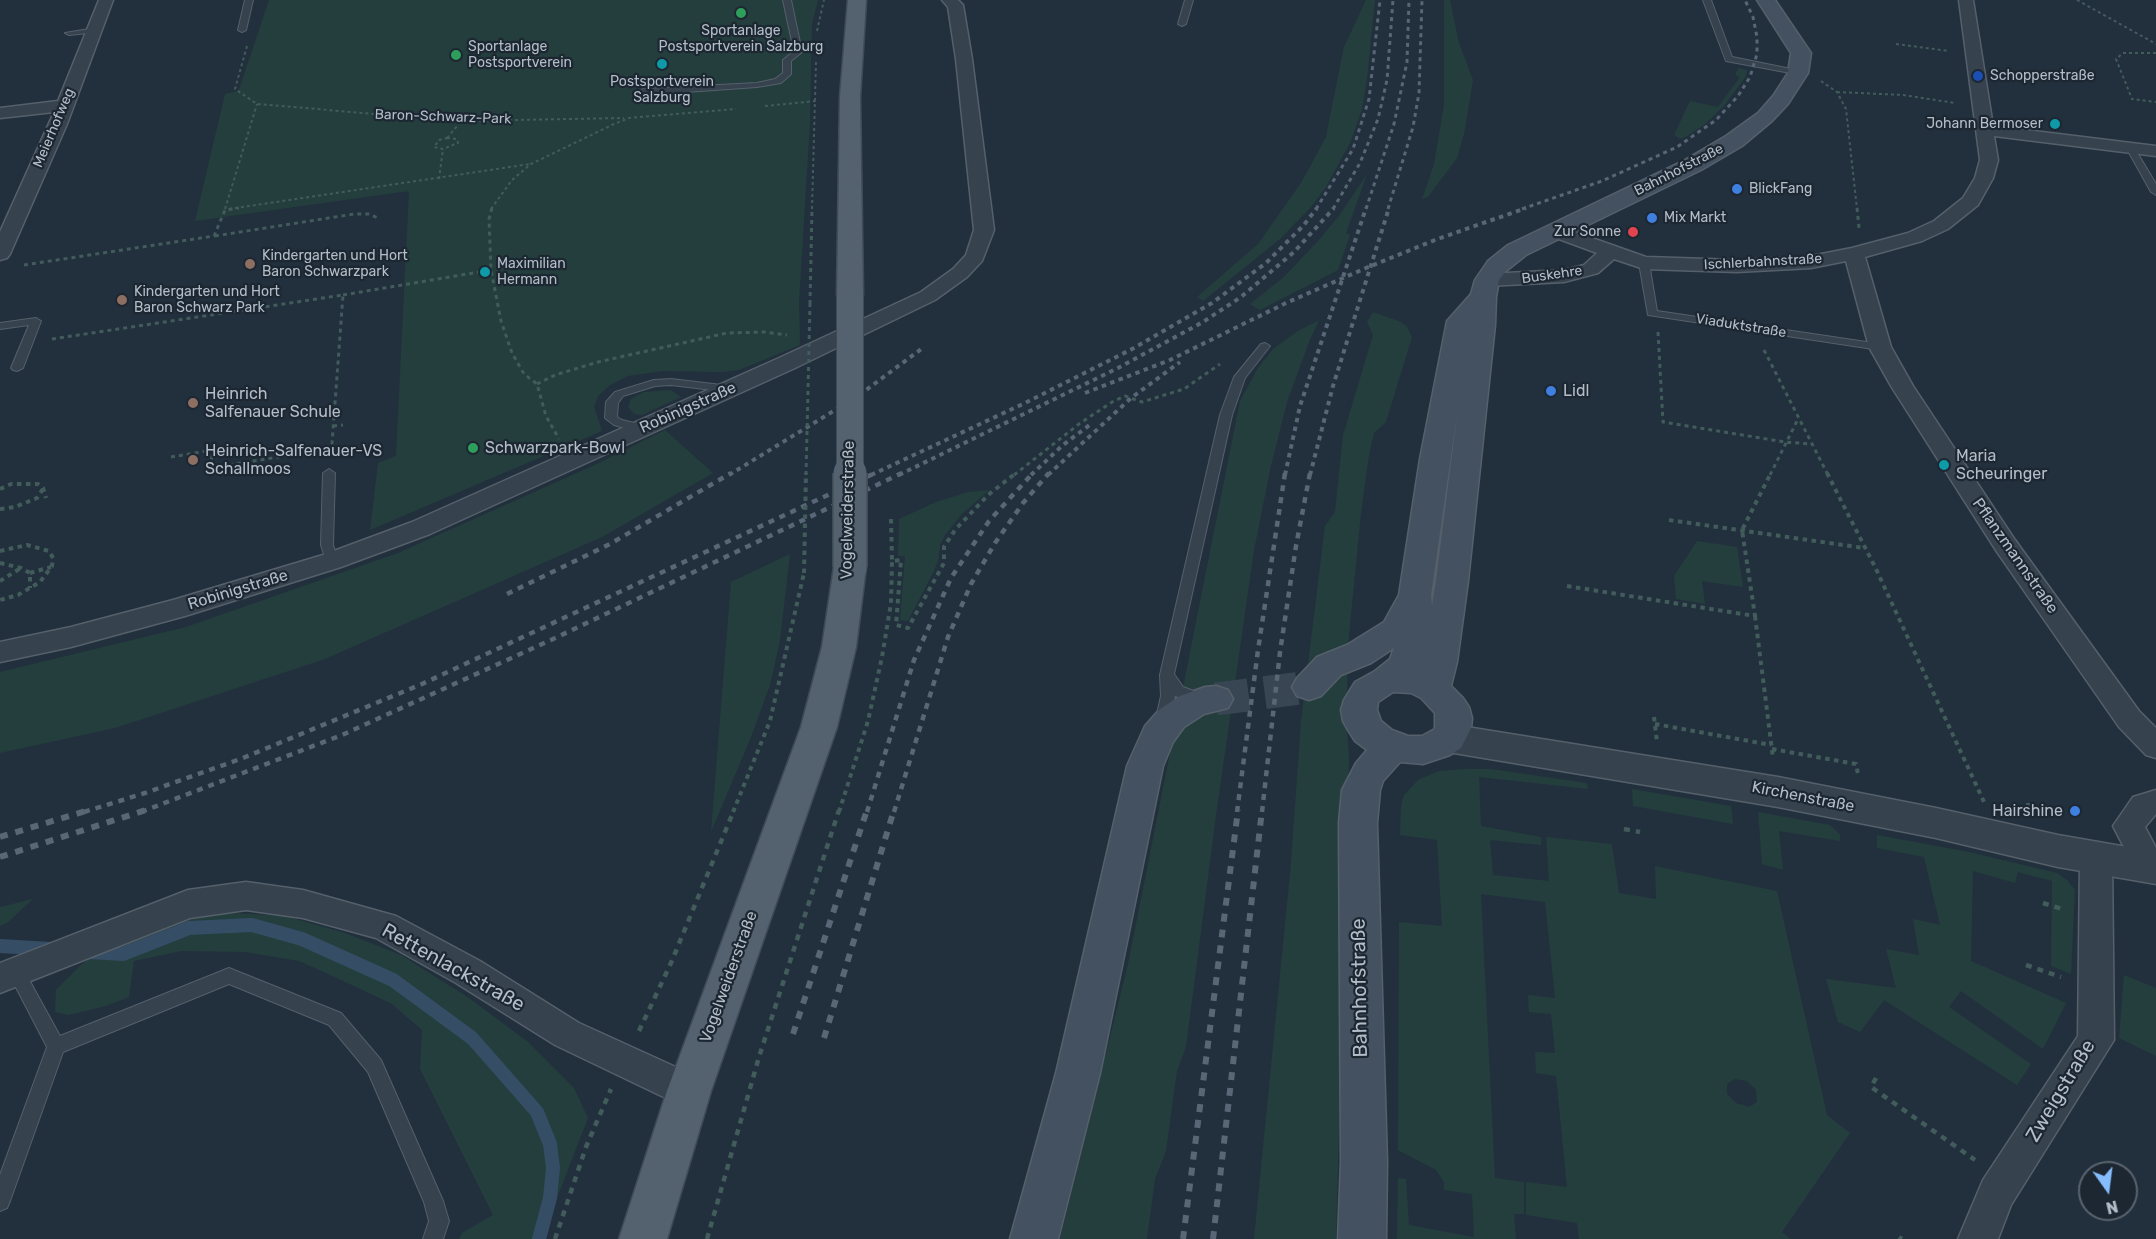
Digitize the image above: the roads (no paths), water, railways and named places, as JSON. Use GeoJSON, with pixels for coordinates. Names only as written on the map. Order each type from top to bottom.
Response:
{"type":"FeatureCollection","features":[{"type":"Feature","properties":{"kind":"main road","name":"Vogelweiderstraße"},"geometry":{"type":"LineString","coordinates":[[644,1239],[689,1091],[819,727],[839,647],[850,567],[850,97],[857,0]]}},
{"type":"Feature","properties":{"kind":"main road"},"geometry":{"type":"LineString","coordinates":[[1766,0],[1793,36],[1801,52],[1798,73]]}},
{"type":"Feature","properties":{"kind":"main road","name":"Bahnhofstraße"},"geometry":{"type":"LineString","coordinates":[[1377,685],[1405,666],[1417,627],[1415,595],[1460,321],[1485,288],[1497,266],[1518,250],[1693,165],[1734,141],[1753,128],[1781,100],[1798,73]]}},
{"type":"Feature","properties":{"kind":"main road"},"geometry":{"type":"LineString","coordinates":[[1433,689],[1440,662],[1452,582],[1485,288]]}},
{"type":"Feature","properties":{"kind":"main road"},"geometry":{"type":"LineString","coordinates":[[1377,685],[1361,700],[1359,710],[1361,721],[1368,731],[1392,747],[1408,750],[1423,750],[1448,738],[1453,728],[1454,718],[1451,707],[1433,689],[1418,682],[1402,679],[1377,685],[1309,687],[1329,666],[1359,654],[1395,630],[1415,595]]}},
{"type":"Feature","properties":{"kind":"main road"},"geometry":{"type":"LineString","coordinates":[[1034,1239],[1078,1073],[1145,766],[1158,736],[1172,718],[1192,705],[1211,700]]}},
{"type":"Feature","properties":{"kind":"main road","name":"Bahnhofstraße"},"geometry":{"type":"LineString","coordinates":[[1362,1239],[1364,1162],[1358,823],[1361,790],[1369,773],[1392,747]]}},
{"type":"Feature","properties":{"kind":"street","name":"Meierhofweg"},"geometry":{"type":"LineString","coordinates":[[0,254],[9,213],[58,124],[63,106],[106,0]]}},
{"type":"Feature","properties":{"kind":"street","name":"Robinigstraße"},"geometry":{"type":"LineString","coordinates":[[0,652],[70,637],[176,609],[332,561],[421,528],[894,314],[928,296],[960,273],[975,257],[984,230],[964,59],[955,5],[949,0]]}},
{"type":"Feature","properties":{"kind":"street","name":"Ischlerbahnstraße"},"geometry":{"type":"LineString","coordinates":[[1555,231],[1644,262],[1737,266],[1811,262],[1854,254],[1915,237],[1941,225],[1971,201],[1984,178],[1989,160],[1966,0]]}},
{"type":"Feature","properties":{"kind":"street"},"geometry":{"type":"LineString","coordinates":[[0,113],[63,106]]}},
{"type":"Feature","properties":{"kind":"street"},"geometry":{"type":"LineString","coordinates":[[1986,130],[2156,151]]}},
{"type":"Feature","properties":{"kind":"street","name":"Buskehre"},"geometry":{"type":"LineString","coordinates":[[1485,288],[1564,276],[1591,269],[1610,252]]}},
{"type":"Feature","properties":{"kind":"street","name":"Pflanzmannstraße"},"geometry":{"type":"LineString","coordinates":[[1854,254],[1880,347],[1902,386],[2006,546],[2129,718],[2156,747]]}},
{"type":"Feature","properties":{"kind":"street","name":"Kirchenstraße"},"geometry":{"type":"LineString","coordinates":[[1448,738],[1778,792],[2096,859],[2153,867]]}},
{"type":"Feature","properties":{"kind":"street"},"geometry":{"type":"LineString","coordinates":[[2153,867],[2129,826],[2144,806],[2156,802]]}},
{"type":"Feature","properties":{"kind":"street","name":"Zweigstraße"},"geometry":{"type":"LineString","coordinates":[[1978,1239],[1996,1193],[2096,1040],[2096,859]]}},
{"type":"Feature","properties":{"kind":"street","name":"Rettenlackstraße"},"geometry":{"type":"LineString","coordinates":[[19,970],[188,904],[246,896],[303,904],[384,926],[468,972],[567,1034],[689,1091]]}},
{"type":"Feature","properties":{"kind":"lane"},"geometry":{"type":"LineString","coordinates":[[242,30],[249,0]]}},
{"type":"Feature","properties":{"kind":"lane"},"geometry":{"type":"LineString","coordinates":[[643,92],[757,85],[778,81],[787,74],[787,60],[798,52],[787,0]]}},
{"type":"Feature","properties":{"kind":"lane"},"geometry":{"type":"LineString","coordinates":[[1182,24],[1189,0]]}},
{"type":"Feature","properties":{"kind":"lane"},"geometry":{"type":"LineString","coordinates":[[1707,0],[1729,59],[1798,73]]}},
{"type":"Feature","properties":{"kind":"lane"},"geometry":{"type":"LineString","coordinates":[[69,33],[95,30]]}},
{"type":"Feature","properties":{"kind":"lane"},"geometry":{"type":"LineString","coordinates":[[2132,149],[2156,192]]}},
{"type":"Feature","properties":{"kind":"lane","name":"Viaduktstraße"},"geometry":{"type":"LineString","coordinates":[[1644,262],[1652,313],[1880,347]]}},
{"type":"Feature","properties":{"kind":"lane"},"geometry":{"type":"LineString","coordinates":[[0,326],[36,321],[17,368]]}},
{"type":"Feature","properties":{"kind":"lane"},"geometry":{"type":"LineString","coordinates":[[1158,736],[1168,696],[1167,675],[1201,522],[1215,475],[1226,415],[1240,377],[1265,346]]}},
{"type":"Feature","properties":{"kind":"lane"},"geometry":{"type":"LineString","coordinates":[[642,429],[618,423],[610,418],[612,402],[619,394],[644,385],[671,381],[730,389]]}},
{"type":"Feature","properties":{"kind":"lane"},"geometry":{"type":"LineString","coordinates":[[329,473],[327,545],[332,561]]}},
{"type":"Feature","properties":{"kind":"lane"},"geometry":{"type":"LineString","coordinates":[[1167,675],[1178,691],[1211,700]]}},
{"type":"Feature","properties":{"kind":"lane"},"geometry":{"type":"LineString","coordinates":[[0,1202],[56,1046],[19,970]]}},
{"type":"Feature","properties":{"kind":"lane"},"geometry":{"type":"LineString","coordinates":[[56,1046],[230,976],[335,1019],[375,1066],[433,1201],[439,1221],[433,1239]]}},
{"type":"Feature","properties":{"kind":"waterway"},"geometry":{"type":"LineString","coordinates":[[90,952],[123,954],[189,928],[252,925],[302,939],[393,980],[472,1038],[537,1112],[550,1144],[553,1168],[550,1198],[539,1239]]}},
{"type":"Feature","properties":{"kind":"waterway"},"geometry":{"type":"LineString","coordinates":[[0,946],[51,949]]}},
{"type":"Feature","properties":{"kind":"tunnel"},"geometry":{"type":"LineString","coordinates":[[1216,699],[1309,687]]}},
{"type":"Feature","properties":{"kind":"railway"},"geometry":{"type":"LineString","coordinates":[[1316,209],[1353,149],[1369,99],[1380,0]]}},
{"type":"Feature","properties":{"kind":"railway"},"geometry":{"type":"LineString","coordinates":[[1333,209],[1360,163],[1378,119],[1387,80],[1393,0]]}},
{"type":"Feature","properties":{"kind":"railway"},"geometry":{"type":"LineString","coordinates":[[1366,209],[1394,124],[1407,62],[1409,0]]}},
{"type":"Feature","properties":{"kind":"railway"},"geometry":{"type":"LineString","coordinates":[[1388,209],[1413,127],[1419,93],[1422,0]]}},
{"type":"Feature","properties":{"kind":"railway"},"geometry":{"type":"LineString","coordinates":[[1522,209],[1602,181],[1677,147],[1716,120],[1738,96],[1750,77],[1757,54],[1757,37],[1753,17],[1745,0]]}},
{"type":"Feature","properties":{"kind":"railway"},"geometry":{"type":"LineString","coordinates":[[871,475],[1025,403],[1134,348],[1212,303],[1266,263],[1303,226],[1317,208]]}},
{"type":"Feature","properties":{"kind":"railway"},"geometry":{"type":"LineString","coordinates":[[899,475],[1118,368],[1203,322],[1241,297],[1294,252],[1334,208]]}},
{"type":"Feature","properties":{"kind":"railway"},"geometry":{"type":"LineString","coordinates":[[1343,278],[1366,208]]}},
{"type":"Feature","properties":{"kind":"railway"},"geometry":{"type":"LineString","coordinates":[[1371,266],[1389,208]]}},
{"type":"Feature","properties":{"kind":"railway"},"geometry":{"type":"LineString","coordinates":[[1371,266],[1435,240],[1526,208]]}},
{"type":"Feature","properties":{"kind":"railway"},"geometry":{"type":"LineString","coordinates":[[1310,475],[1333,386],[1371,266]]}},
{"type":"Feature","properties":{"kind":"railway"},"geometry":{"type":"LineString","coordinates":[[1343,278],[1371,266]]}},
{"type":"Feature","properties":{"kind":"railway"},"geometry":{"type":"LineString","coordinates":[[1085,393],[1170,360],[1286,303],[1343,278]]}},
{"type":"Feature","properties":{"kind":"railway"},"geometry":{"type":"LineString","coordinates":[[1285,475],[1300,406],[1343,278]]}},
{"type":"Feature","properties":{"kind":"railway"},"geometry":{"type":"LineString","coordinates":[[729,475],[858,396],[924,347]]}},
{"type":"Feature","properties":{"kind":"railway"},"geometry":{"type":"LineString","coordinates":[[1048,475],[1131,398],[1180,362]]}},
{"type":"Feature","properties":{"kind":"railway"},"geometry":{"type":"LineString","coordinates":[[1032,474],[1063,445],[1091,424]]}},
{"type":"Feature","properties":{"kind":"railway"},"geometry":{"type":"LineString","coordinates":[[507,594],[610,544],[731,473]]}},
{"type":"Feature","properties":{"kind":"railway"},"geometry":{"type":"LineString","coordinates":[[84,812],[243,758],[422,684],[875,473]]}},
{"type":"Feature","properties":{"kind":"railway"},"geometry":{"type":"LineString","coordinates":[[141,812],[342,735],[551,640],[902,473]]}},
{"type":"Feature","properties":{"kind":"railway"},"geometry":{"type":"LineString","coordinates":[[894,812],[948,637],[971,584],[995,543],[1023,503],[1049,473]]}},
{"type":"Feature","properties":{"kind":"railway"},"geometry":{"type":"LineString","coordinates":[[1237,812],[1258,650],[1285,473]]}},
{"type":"Feature","properties":{"kind":"railway"},"geometry":{"type":"LineString","coordinates":[[1262,812],[1280,652],[1310,473]]}},
{"type":"Feature","properties":{"kind":"railway"},"geometry":{"type":"LineString","coordinates":[[867,812],[914,660],[951,578],[989,521],[1032,474]]}},
{"type":"Feature","properties":{"kind":"railway"},"geometry":{"type":"LineString","coordinates":[[0,837],[89,810]]}},
{"type":"Feature","properties":{"kind":"railway"},"geometry":{"type":"LineString","coordinates":[[0,857],[146,810]]}},
{"type":"Feature","properties":{"kind":"railway"},"geometry":{"type":"LineString","coordinates":[[793,1034],[867,810]]}},
{"type":"Feature","properties":{"kind":"railway"},"geometry":{"type":"LineString","coordinates":[[824,1038],[894,810]]}},
{"type":"Feature","properties":{"kind":"railway"},"geometry":{"type":"LineString","coordinates":[[1183,1239],[1238,810]]}},
{"type":"Feature","properties":{"kind":"railway"},"geometry":{"type":"LineString","coordinates":[[1213,1239],[1262,810]]}},
{"type":"Feature","properties":{"kind":"place","name":"Sportanlage Postsportverein Salzburg"},"geometry":{"type":"Point","coordinates":[741,13]}},
{"type":"Feature","properties":{"kind":"place","name":"Sportanlage Postsportverein"},"geometry":{"type":"Point","coordinates":[456,55]}},
{"type":"Feature","properties":{"kind":"place","name":"Postsportverein Salzburg"},"geometry":{"type":"Point","coordinates":[662,64]}},
{"type":"Feature","properties":{"kind":"place","name":"Schopperstraße"},"geometry":{"type":"Point","coordinates":[1978,76]}},
{"type":"Feature","properties":{"kind":"place","name":"Johann Bermoser"},"geometry":{"type":"Point","coordinates":[2055,124]}},
{"type":"Feature","properties":{"kind":"place","name":"BlickFang"},"geometry":{"type":"Point","coordinates":[1737,189]}},
{"type":"Feature","properties":{"kind":"place","name":"Mix Markt"},"geometry":{"type":"Point","coordinates":[1652,218]}},
{"type":"Feature","properties":{"kind":"place","name":"Zur Sonne"},"geometry":{"type":"Point","coordinates":[1633,232]}},
{"type":"Feature","properties":{"kind":"place","name":"Kindergarten und Hort Baron Schwarzpark"},"geometry":{"type":"Point","coordinates":[250,264]}},
{"type":"Feature","properties":{"kind":"place","name":"Maximilian Hermann"},"geometry":{"type":"Point","coordinates":[485,272]}},
{"type":"Feature","properties":{"kind":"place","name":"Kindergarten und Hort Baron Schwarz Park"},"geometry":{"type":"Point","coordinates":[122,300]}},
{"type":"Feature","properties":{"kind":"place","name":"Lidl"},"geometry":{"type":"Point","coordinates":[1551,391]}},
{"type":"Feature","properties":{"kind":"place","name":"Heinrich Salfenauer Schule"},"geometry":{"type":"Point","coordinates":[193,403]}},
{"type":"Feature","properties":{"kind":"place","name":"Schwarzpark-Bowl"},"geometry":{"type":"Point","coordinates":[473,448]}},
{"type":"Feature","properties":{"kind":"place","name":"Heinrich-Salfenauer-VS Schallmoos"},"geometry":{"type":"Point","coordinates":[193,460]}},
{"type":"Feature","properties":{"kind":"place","name":"Maria Scheuringer"},"geometry":{"type":"Point","coordinates":[1944,465]}},
{"type":"Feature","properties":{"kind":"place","name":"Hairshine"},"geometry":{"type":"Point","coordinates":[2075,811]}}]}
